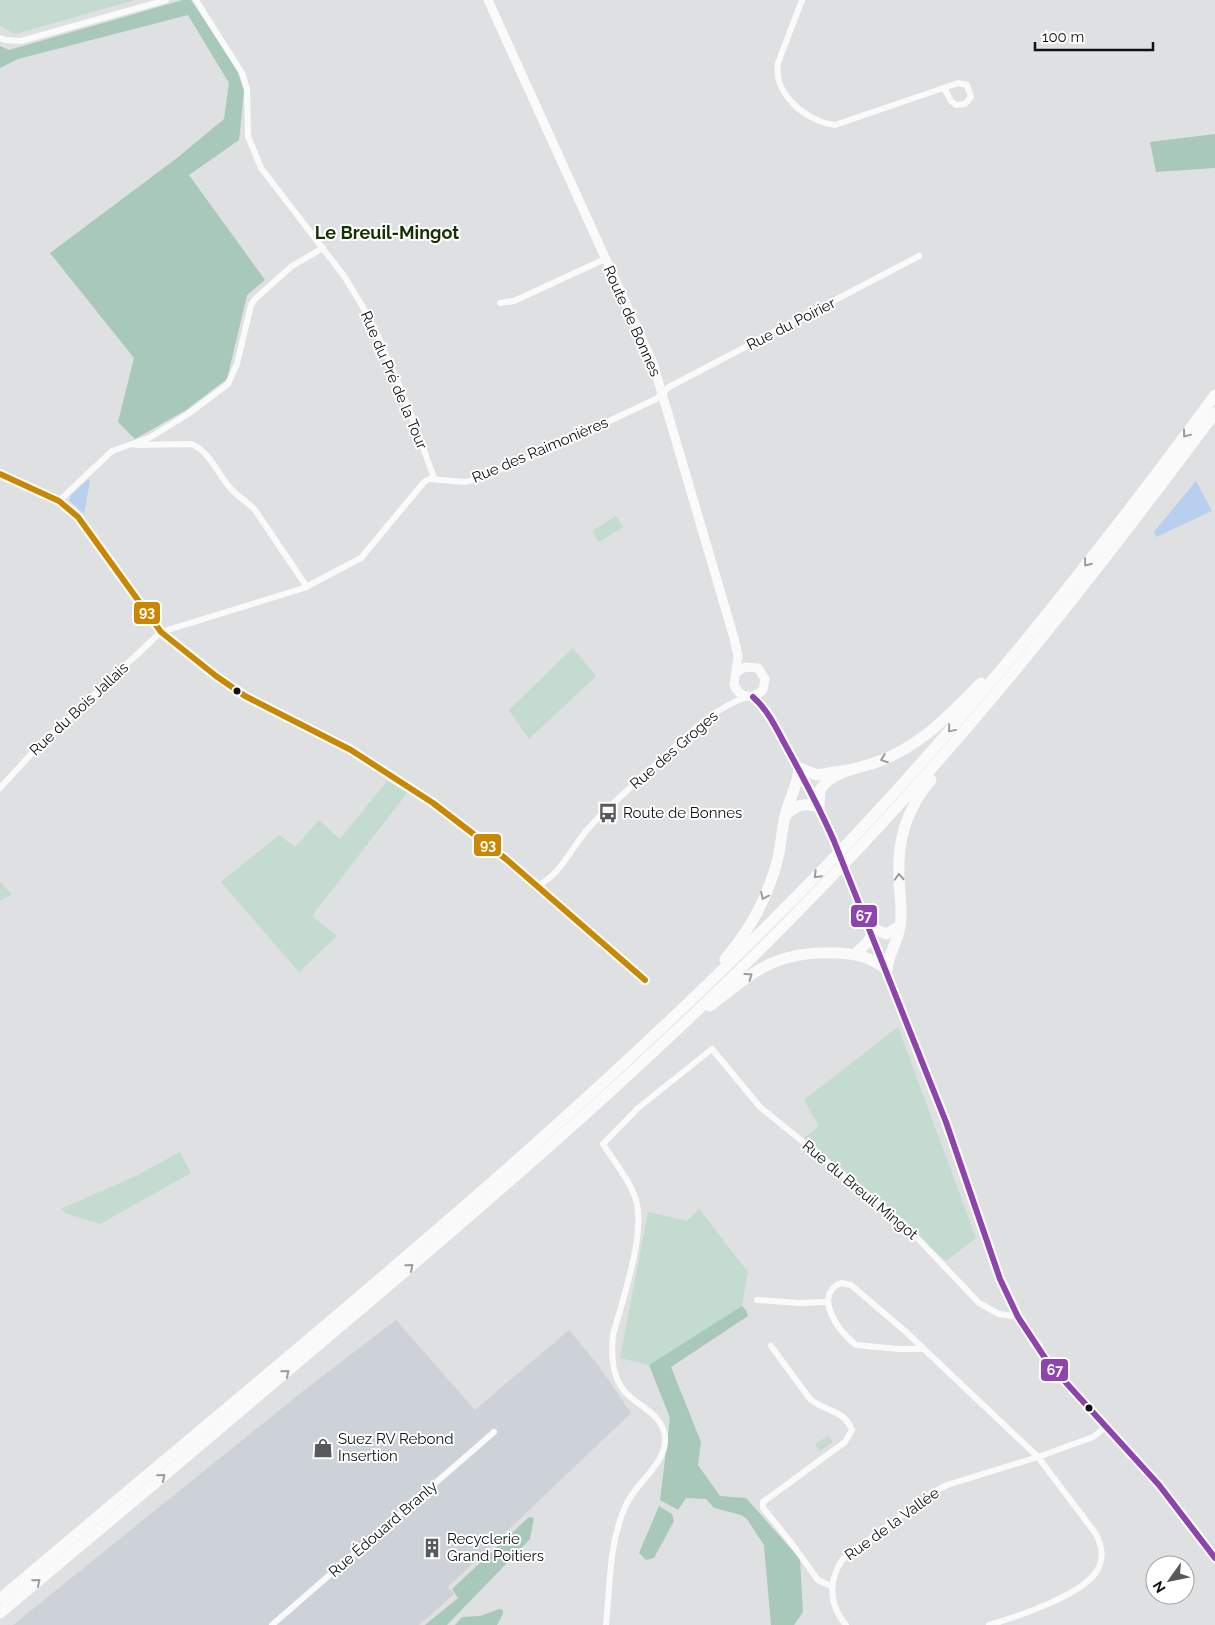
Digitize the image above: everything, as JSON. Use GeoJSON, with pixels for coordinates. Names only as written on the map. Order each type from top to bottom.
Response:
{"type":"FeatureCollection","features":[{"type":"Feature","properties":{"kind":"highway"},"geometry":{"type":"LineString","coordinates":[[0,1599],[432,1234],[689,1009],[826,866],[938,744],[1004,667],[1110,534],[1215,395]]}},
{"type":"Feature","properties":{"kind":"highway"},"geometry":{"type":"LineString","coordinates":[[0,1613],[499,1191],[689,1009],[835,874],[965,732],[1080,592],[1215,414]]}},
{"type":"Feature","properties":{"kind":"highway"},"geometry":{"type":"LineString","coordinates":[[785,815],[800,805],[807,804],[819,807],[819,795],[824,784],[831,778],[894,755],[917,743],[940,725],[993,671],[1004,667]]}},
{"type":"Feature","properties":{"kind":"highway"},"geometry":{"type":"LineString","coordinates":[[887,970],[887,961],[900,926],[898,855],[906,819],[916,799],[963,742],[965,732]]}},
{"type":"Feature","properties":{"kind":"highway"},"geometry":{"type":"LineString","coordinates":[[689,1009],[729,954],[759,908],[770,884],[778,857],[785,815],[798,781],[799,768],[817,775],[853,769]]}},
{"type":"Feature","properties":{"kind":"highway"},"geometry":{"type":"LineString","coordinates":[[855,954],[868,943],[870,931],[886,934],[900,926]]}},
{"type":"Feature","properties":{"kind":"highway"},"geometry":{"type":"LineString","coordinates":[[689,1009],[704,1011],[752,974],[771,962],[790,956],[812,953],[855,954],[870,958],[887,970]]}},
{"type":"Feature","properties":{"kind":"street"},"geometry":{"type":"LineString","coordinates":[[0,38],[21,41],[166,0]]}},
{"type":"Feature","properties":{"kind":"street","name":"Rue du Pré de la Tour"},"geometry":{"type":"LineString","coordinates":[[196,0],[242,73],[247,89],[248,136],[261,168],[351,286],[376,331],[408,406],[434,478]]}},
{"type":"Feature","properties":{"kind":"street","name":"Route de Bonnes"},"geometry":{"type":"LineString","coordinates":[[488,0],[653,363],[663,392],[738,656],[736,673]]}},
{"type":"Feature","properties":{"kind":"street"},"geometry":{"type":"LineString","coordinates":[[802,0],[778,62],[777,72],[786,98],[825,124],[835,125],[944,88]]}},
{"type":"Feature","properties":{"kind":"street"},"geometry":{"type":"LineString","coordinates":[[59,501],[112,451],[149,438],[188,414],[228,384],[236,364],[251,305],[255,299],[292,266],[323,248]]}},
{"type":"Feature","properties":{"kind":"street","name":"Rue du Poirier"},"geometry":{"type":"LineString","coordinates":[[663,392],[669,387],[919,256]]}},
{"type":"Feature","properties":{"kind":"street"},"geometry":{"type":"LineString","coordinates":[[500,303],[514,302],[605,259]]}},
{"type":"Feature","properties":{"kind":"street","name":"Rue des Raimonières"},"geometry":{"type":"LineString","coordinates":[[434,478],[466,482],[479,478],[550,449],[656,399],[663,392]]}},
{"type":"Feature","properties":{"kind":"street"},"geometry":{"type":"LineString","coordinates":[[130,445],[191,444],[197,446],[208,457],[232,491],[247,501],[255,510],[307,587]]}},
{"type":"Feature","properties":{"kind":"street"},"geometry":{"type":"LineString","coordinates":[[0,474],[59,501],[78,517],[161,632],[244,696],[351,750],[433,803],[480,838],[645,980]]}},
{"type":"Feature","properties":{"kind":"street"},"geometry":{"type":"LineString","coordinates":[[161,632],[307,587],[365,554],[424,482],[434,478]]}},
{"type":"Feature","properties":{"kind":"street","name":"Rue du Bois Jallais"},"geometry":{"type":"LineString","coordinates":[[0,788],[35,750],[161,632]]}},
{"type":"Feature","properties":{"kind":"street"},"geometry":{"type":"LineString","coordinates":[[738,656],[762,673],[765,684],[763,690],[764,707]]}},
{"type":"Feature","properties":{"kind":"street"},"geometry":{"type":"LineString","coordinates":[[752,666],[745,667],[736,673],[734,685],[737,690],[764,707],[799,768],[834,841]]}},
{"type":"Feature","properties":{"kind":"street","name":"Rue des Groges"},"geometry":{"type":"LineString","coordinates":[[536,886],[557,872],[571,850],[607,808],[692,732],[730,702],[737,690]]}},
{"type":"Feature","properties":{"kind":"street"},"geometry":{"type":"LineString","coordinates":[[750,697],[763,690]]}},
{"type":"Feature","properties":{"kind":"street","name":"Rue des Groges"},"geometry":{"type":"LineString","coordinates":[[730,702],[750,697]]}},
{"type":"Feature","properties":{"kind":"street"},"geometry":{"type":"LineString","coordinates":[[849,878],[946,1122],[1000,1279],[1018,1317],[1049,1364],[1160,1485],[1215,1558]]}},
{"type":"Feature","properties":{"kind":"street","name":"Rue du Breuil Mingot"},"geometry":{"type":"LineString","coordinates":[[606,1625],[614,1549],[626,1504],[661,1456],[665,1439],[660,1423],[626,1393],[621,1386],[614,1367],[613,1335],[634,1255],[638,1211],[635,1198],[603,1144],[638,1108],[712,1049],[760,1107],[904,1224],[979,1303],[999,1314],[1018,1317]]}},
{"type":"Feature","properties":{"kind":"street"},"geometry":{"type":"LineString","coordinates":[[922,1348],[858,1346],[844,1332],[830,1312],[827,1302],[830,1291],[835,1286],[845,1283],[851,1285],[906,1332],[1038,1457],[1096,1534],[1102,1546],[1099,1568],[1091,1579],[1073,1592],[989,1625]]}},
{"type":"Feature","properties":{"kind":"street"},"geometry":{"type":"LineString","coordinates":[[757,1300],[799,1303],[827,1302]]}},
{"type":"Feature","properties":{"kind":"street"},"geometry":{"type":"LineString","coordinates":[[771,1346],[810,1399],[843,1415],[852,1430],[846,1442],[763,1502],[762,1508],[794,1545],[818,1580],[831,1586],[832,1600],[839,1617],[846,1625]]}},
{"type":"Feature","properties":{"kind":"street","name":"Rue de la Vallée"},"geometry":{"type":"LineString","coordinates":[[831,1586],[834,1571],[842,1560],[930,1494],[947,1485],[1038,1457],[1093,1437],[1107,1426]]}},
{"type":"Feature","properties":{"kind":"street","name":"Rue Édouard Branly"},"geometry":{"type":"LineString","coordinates":[[272,1625],[494,1432]]}},
{"type":"Feature","properties":{"kind":"shaded area"},"geometry":{"type":"Polygon","coordinates":[[[396,1320],[475,1410],[569,1330],[598,1365],[631,1413],[448,1587],[454,1594],[419,1625],[13,1625],[307,1388],[396,1320]]]}},
{"type":"Feature","properties":{"kind":"green space"},"geometry":{"type":"Polygon","coordinates":[[[0,0],[135,0],[15,34],[0,26],[0,0]]]}},
{"type":"Feature","properties":{"kind":"green space"},"geometry":{"type":"Polygon","coordinates":[[[183,0],[191,0],[237,70],[244,91],[239,140],[189,175],[265,280],[247,295],[227,379],[186,410],[135,439],[118,422],[134,358],[50,253],[177,158],[224,119],[229,83],[188,15],[18,59],[0,68],[0,46],[9,50],[183,0]]]}},
{"type":"Feature","properties":{"kind":"green space"},"geometry":{"type":"Polygon","coordinates":[[[1215,134],[1215,168],[1156,172],[1150,142],[1215,134]]]}},
{"type":"Feature","properties":{"kind":"green space"},"geometry":{"type":"Polygon","coordinates":[[[616,516],[623,527],[599,542],[592,531],[616,516]]]}},
{"type":"Feature","properties":{"kind":"green space"},"geometry":{"type":"Polygon","coordinates":[[[573,648],[596,676],[529,739],[509,710],[573,648]]]}},
{"type":"Feature","properties":{"kind":"green space"},"geometry":{"type":"Polygon","coordinates":[[[387,781],[407,793],[312,916],[337,936],[299,972],[221,882],[279,835],[295,847],[319,820],[340,839],[387,781]]]}},
{"type":"Feature","properties":{"kind":"green space"},"geometry":{"type":"Polygon","coordinates":[[[0,882],[12,894],[0,901],[0,882]]]}},
{"type":"Feature","properties":{"kind":"green space"},"geometry":{"type":"Polygon","coordinates":[[[898,1027],[976,1238],[946,1261],[804,1138],[819,1126],[804,1100],[898,1027]]]}},
{"type":"Feature","properties":{"kind":"green space"},"geometry":{"type":"Polygon","coordinates":[[[180,1152],[191,1173],[100,1224],[67,1214],[61,1209],[136,1176],[180,1152]]]}},
{"type":"Feature","properties":{"kind":"green space"},"geometry":{"type":"Polygon","coordinates":[[[699,1209],[748,1272],[742,1306],[649,1365],[620,1358],[648,1212],[687,1221],[699,1209]]]}},
{"type":"Feature","properties":{"kind":"green space"},"geometry":{"type":"Polygon","coordinates":[[[742,1306],[748,1316],[671,1367],[701,1442],[698,1465],[720,1496],[746,1498],[800,1559],[803,1612],[794,1625],[771,1625],[764,1545],[747,1519],[741,1515],[714,1508],[706,1499],[686,1498],[678,1510],[660,1500],[670,1418],[649,1365],[742,1306]]]}},
{"type":"Feature","properties":{"kind":"green space"},"geometry":{"type":"Polygon","coordinates":[[[828,1436],[833,1442],[820,1451],[815,1444],[828,1436]]]}},
{"type":"Feature","properties":{"kind":"green space"},"geometry":{"type":"Polygon","coordinates":[[[659,1506],[672,1514],[674,1521],[654,1558],[646,1560],[639,1553],[659,1506]]]}},
{"type":"Feature","properties":{"kind":"green space"},"geometry":{"type":"Polygon","coordinates":[[[529,1517],[534,1518],[530,1539],[447,1625],[425,1625],[458,1598],[452,1589],[529,1517]]]}},
{"type":"Feature","properties":{"kind":"green space"},"geometry":{"type":"Polygon","coordinates":[[[499,1609],[503,1610],[503,1614],[497,1625],[455,1625],[462,1617],[480,1616],[499,1609]]]}},
{"type":"Feature","properties":{"kind":"water"},"geometry":{"type":"Polygon","coordinates":[[[88,479],[90,481],[84,514],[70,501],[70,496],[88,479]]]}},
{"type":"Feature","properties":{"kind":"water"},"geometry":{"type":"Polygon","coordinates":[[[1196,481],[1212,511],[1156,537],[1154,532],[1196,481]]]}},
{"type":"Feature","properties":{"kind":"tunnel"},"geometry":{"type":"LineString","coordinates":[[834,841],[849,878]]}},
{"type":"Feature","properties":{"kind":"transit line","name":"93"},"geometry":{"type":"LineString","coordinates":[[0,474],[59,501],[78,517],[161,632],[216,676],[245,696],[351,750],[433,803],[506,859],[645,980]]}},
{"type":"Feature","properties":{"kind":"transit line","name":"67"},"geometry":{"type":"LineString","coordinates":[[753,697],[764,708],[776,728],[812,794],[834,841],[946,1122],[1000,1279],[1018,1317],[1049,1364],[1159,1485],[1215,1558]]}},
{"type":"Feature","properties":{"kind":"place","name":"Route de Bonnes"},"geometry":{"type":"Point","coordinates":[608,813]}},
{"type":"Feature","properties":{"kind":"place","name":"Suez RV Rebond Insertion"},"geometry":{"type":"Point","coordinates":[323,1448]}},
{"type":"Feature","properties":{"kind":"place","name":"Recyclerie Grand Poitiers"},"geometry":{"type":"Point","coordinates":[432,1548]}},
{"type":"Feature","properties":{"kind":"district","name":"Le Breuil-Mingot"},"geometry":{"type":"Point","coordinates":[387,233]}}]}
